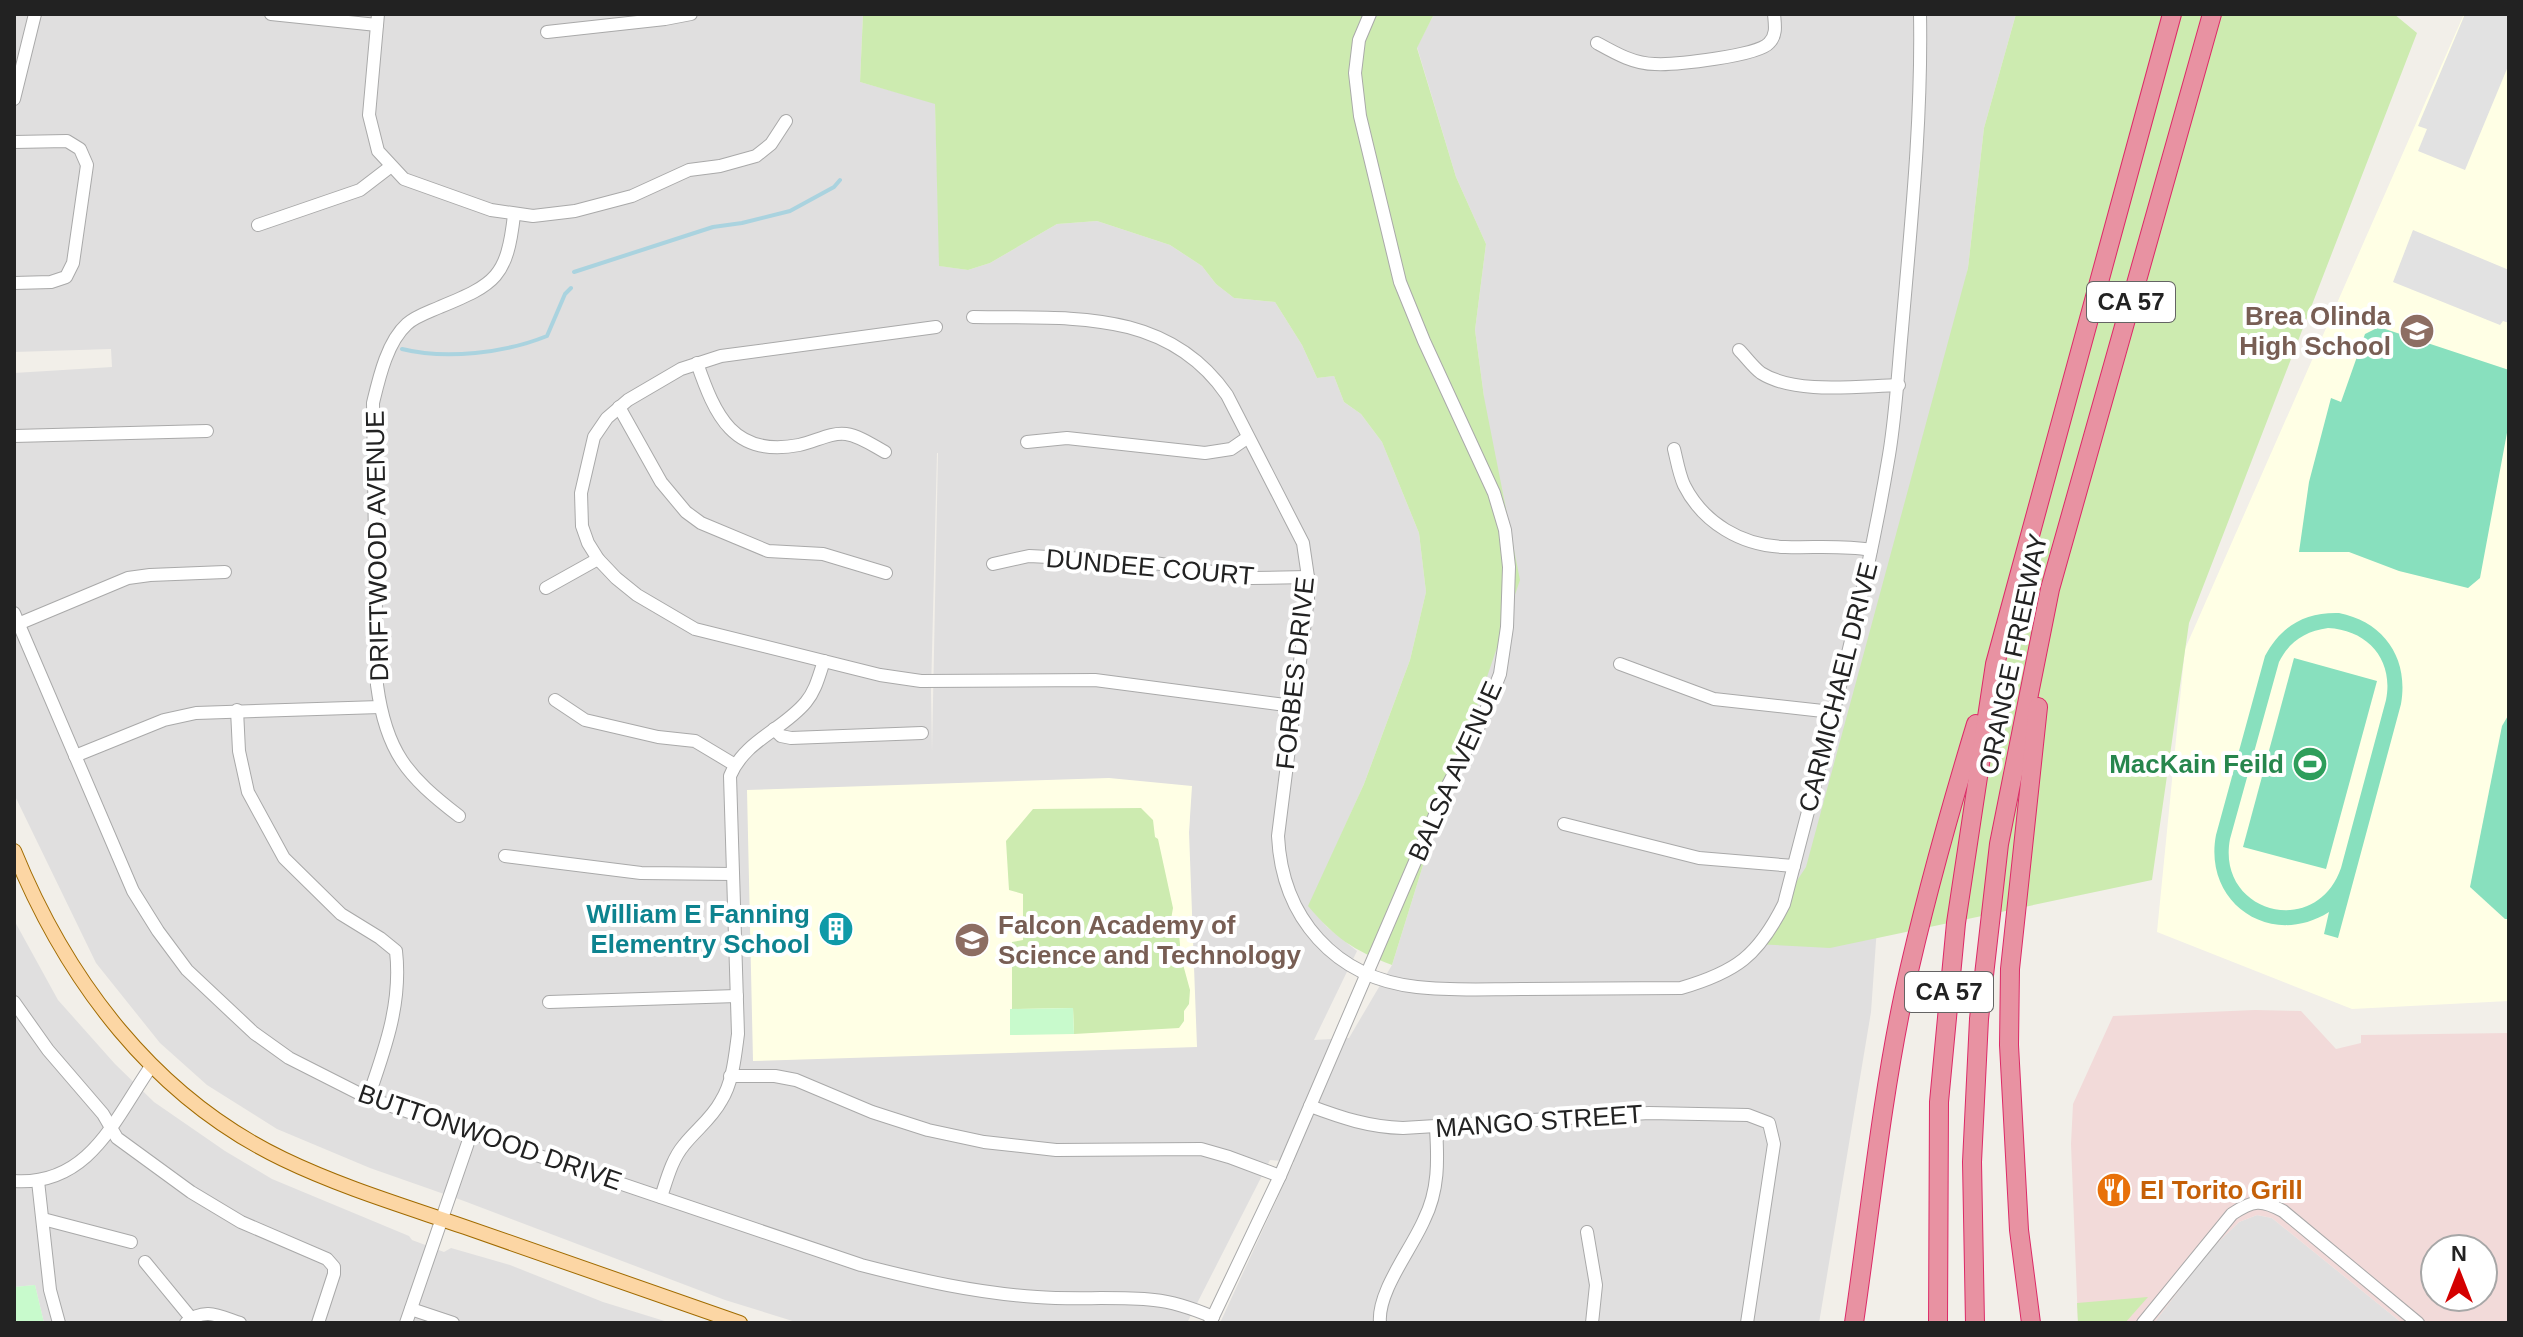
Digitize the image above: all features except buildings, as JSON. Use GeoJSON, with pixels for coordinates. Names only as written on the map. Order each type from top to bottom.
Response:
{"type":"FeatureCollection","features":[{"type":"Feature","properties":{"kind":"highway","name":"ORANGE FREEWAY"},"geometry":{"type":"LineString","coordinates":[[1938,1323],[1939,1102],[1956,923],[1995,664],[2172,14]]}},
{"type":"Feature","properties":{"kind":"highway","name":"ORANGE FREEWAY"},"geometry":{"type":"LineString","coordinates":[[1975,1323],[1972,1162],[1979,1019],[1999,844],[2050,589],[2212,14]]}},
{"type":"Feature","properties":{"kind":"highway"},"geometry":{"type":"LineString","coordinates":[[2031,1323],[2019,1230],[2009,1045],[2010,969],[2050,589]]}},
{"type":"Feature","properties":{"kind":"highway"},"geometry":{"type":"LineString","coordinates":[[1854,1323],[1904,995],[1941,840],[1995,664]]}},
{"type":"Feature","properties":{"kind":"highway"},"geometry":{"type":"LineString","coordinates":[[1975,1235],[1983,1323]]}},
{"type":"Feature","properties":{"kind":"main road"},"geometry":{"type":"LineString","coordinates":[[14,851],[43,916],[72,969],[109,1018],[179,1091],[242,1137],[328,1180],[740,1323]]}},
{"type":"Feature","properties":{"kind":"street"},"geometry":{"type":"LineString","coordinates":[[14,99],[35,14]]}},
{"type":"Feature","properties":{"kind":"street"},"geometry":{"type":"LineString","coordinates":[[271,14],[377,20],[369,115],[378,151],[404,179],[491,210],[514,215],[533,216],[602,205],[632,196],[689,170],[720,166],[756,156],[771,144],[786,121]]}},
{"type":"Feature","properties":{"kind":"street"},"geometry":{"type":"LineString","coordinates":[[547,32],[691,14]]}},
{"type":"Feature","properties":{"kind":"street","name":"BALSA AVENUE"},"geometry":{"type":"LineString","coordinates":[[1211,1320],[1280,1176],[1447,787],[1483,718],[1500,674],[1507,627],[1509,567],[1505,530],[1494,493],[1400,282],[1360,116],[1355,73],[1359,40],[1370,14]]}},
{"type":"Feature","properties":{"kind":"street"},"geometry":{"type":"LineString","coordinates":[[1597,43],[1621,56],[1654,64],[1747,55],[1768,46],[1775,35],[1774,14]]}},
{"type":"Feature","properties":{"kind":"street","name":"CARMICHAEL DRIVE"},"geometry":{"type":"LineString","coordinates":[[1365,975],[1415,987],[1443,989],[1681,988],[1716,978],[1743,961],[1769,933],[1784,904],[1794,866],[1871,550],[1890,454],[1899,385],[1916,164],[1920,14]]}},
{"type":"Feature","properties":{"kind":"street"},"geometry":{"type":"LineString","coordinates":[[14,142],[67,141],[80,149],[87,165],[73,263],[66,277],[51,282],[14,283]]}},
{"type":"Feature","properties":{"kind":"street"},"geometry":{"type":"LineString","coordinates":[[258,225],[360,190],[390,167]]}},
{"type":"Feature","properties":{"kind":"street","name":"DRIFTWOOD AVENUE"},"geometry":{"type":"LineString","coordinates":[[459,816],[406,770],[390,739],[380,707],[371,434],[373,403],[381,373],[406,325],[478,291],[495,277],[506,259],[514,215]]}},
{"type":"Feature","properties":{"kind":"street","name":"FORBES DRIVE"},"geometry":{"type":"LineString","coordinates":[[973,317],[1090,319],[1142,329],[1196,358],[1227,395],[1303,543],[1308,577],[1308,598],[1278,836],[1279,859],[1296,910],[1312,933],[1333,954],[1365,975]]}},
{"type":"Feature","properties":{"kind":"street"},"geometry":{"type":"LineString","coordinates":[[936,327],[721,356],[681,369],[619,407],[594,437],[581,493],[582,526],[598,559],[637,595],[695,629],[880,675],[921,681],[1095,680],[1293,706]]}},
{"type":"Feature","properties":{"kind":"street"},"geometry":{"type":"LineString","coordinates":[[1739,350],[1758,371],[1776,381],[1796,386],[1899,385]]}},
{"type":"Feature","properties":{"kind":"street"},"geometry":{"type":"LineString","coordinates":[[697,363],[713,407],[724,424],[739,436],[777,447],[798,445],[829,435],[850,434],[885,452]]}},
{"type":"Feature","properties":{"kind":"street"},"geometry":{"type":"LineString","coordinates":[[619,407],[661,482],[686,512],[701,523],[768,551],[823,554],[886,573]]}},
{"type":"Feature","properties":{"kind":"street"},"geometry":{"type":"LineString","coordinates":[[14,436],[207,431]]}},
{"type":"Feature","properties":{"kind":"street"},"geometry":{"type":"LineString","coordinates":[[1027,442],[1067,438],[1205,453],[1231,449],[1247,438]]}},
{"type":"Feature","properties":{"kind":"street"},"geometry":{"type":"LineString","coordinates":[[1674,449],[1683,482],[1698,508],[1723,529],[1767,545],[1844,545],[1871,550]]}},
{"type":"Feature","properties":{"kind":"street","name":"DUNDEE COURT"},"geometry":{"type":"LineString","coordinates":[[993,564],[1029,556],[1148,562],[1251,578],[1308,577]]}},
{"type":"Feature","properties":{"kind":"street"},"geometry":{"type":"LineString","coordinates":[[546,588],[598,559]]}},
{"type":"Feature","properties":{"kind":"street"},"geometry":{"type":"LineString","coordinates":[[16,618],[128,578],[225,572]]}},
{"type":"Feature","properties":{"kind":"street","name":"BUTTONWOOD DRIVE"},"geometry":{"type":"LineString","coordinates":[[16,618],[133,891],[187,970],[254,1033],[289,1058],[368,1098],[861,1265],[930,1283],[1038,1298],[1153,1300],[1183,1305],[1211,1320]]}},
{"type":"Feature","properties":{"kind":"street"},"geometry":{"type":"LineString","coordinates":[[661,1197],[682,1147],[712,1116],[723,1099],[738,1034],[729,788],[735,765],[743,754],[804,705],[813,692],[824,661]]}},
{"type":"Feature","properties":{"kind":"street"},"geometry":{"type":"LineString","coordinates":[[1620,664],[1714,699],[1832,712]]}},
{"type":"Feature","properties":{"kind":"street"},"geometry":{"type":"LineString","coordinates":[[555,700],[585,720],[658,737],[695,741],[735,765]]}},
{"type":"Feature","properties":{"kind":"street"},"geometry":{"type":"LineString","coordinates":[[75,756],[164,720],[196,713],[380,707]]}},
{"type":"Feature","properties":{"kind":"street"},"geometry":{"type":"LineString","coordinates":[[237,710],[239,751],[248,792],[284,858],[341,914],[396,951],[399,974],[397,998],[387,1043],[368,1098]]}},
{"type":"Feature","properties":{"kind":"street"},"geometry":{"type":"LineString","coordinates":[[774,729],[781,736],[791,738],[922,733]]}},
{"type":"Feature","properties":{"kind":"street"},"geometry":{"type":"LineString","coordinates":[[1564,824],[1699,858],[1794,866]]}},
{"type":"Feature","properties":{"kind":"street"},"geometry":{"type":"LineString","coordinates":[[505,856],[641,873],[733,874]]}},
{"type":"Feature","properties":{"kind":"street"},"geometry":{"type":"LineString","coordinates":[[549,1002],[737,996]]}},
{"type":"Feature","properties":{"kind":"street"},"geometry":{"type":"LineString","coordinates":[[14,1002],[48,1050],[103,1114],[117,1138],[191,1192],[241,1222],[327,1259],[334,1267],[334,1274],[318,1323]]}},
{"type":"Feature","properties":{"kind":"street"},"geometry":{"type":"LineString","coordinates":[[14,1181],[38,1181],[67,1172],[83,1160],[111,1128],[152,1065]]}},
{"type":"Feature","properties":{"kind":"street"},"geometry":{"type":"LineString","coordinates":[[730,1076],[775,1076],[796,1080],[872,1112],[928,1130],[984,1142],[1056,1150],[1201,1149],[1280,1176]]}},
{"type":"Feature","properties":{"kind":"street","name":"MANGO STREET"},"geometry":{"type":"LineString","coordinates":[[1310,1106],[1349,1121],[1379,1127],[1436,1128],[1649,1113],[1748,1115],[1769,1123],[1774,1144],[1747,1323]]}},
{"type":"Feature","properties":{"kind":"street"},"geometry":{"type":"LineString","coordinates":[[1379,1322],[1380,1303],[1435,1193],[1438,1163],[1436,1128]]}},
{"type":"Feature","properties":{"kind":"street"},"geometry":{"type":"LineString","coordinates":[[406,1323],[472,1131]]}},
{"type":"Feature","properties":{"kind":"street"},"geometry":{"type":"LineString","coordinates":[[38,1181],[50,1290],[59,1323]]}},
{"type":"Feature","properties":{"kind":"street"},"geometry":{"type":"LineString","coordinates":[[2143,1323],[2232,1214],[2248,1204],[2266,1201],[2283,1211],[2418,1323]]}},
{"type":"Feature","properties":{"kind":"street"},"geometry":{"type":"LineString","coordinates":[[43,1219],[131,1242]]}},
{"type":"Feature","properties":{"kind":"street"},"geometry":{"type":"LineString","coordinates":[[1587,1232],[1596,1285],[1592,1323]]}},
{"type":"Feature","properties":{"kind":"street"},"geometry":{"type":"LineString","coordinates":[[145,1262],[189,1321],[200,1313],[210,1313],[240,1323]]}},
{"type":"Feature","properties":{"kind":"street"},"geometry":{"type":"LineString","coordinates":[[411,1309],[453,1323]]}},
{"type":"Feature","properties":{"kind":"shaded area"},"geometry":{"type":"Polygon","coordinates":[[[14,14],[863,14],[860,82],[935,103],[940,266],[968,270],[990,263],[1057,224],[1097,221],[1170,245],[1202,266],[1216,284],[1234,298],[1275,302],[1302,345],[1317,378],[1334,376],[1344,402],[1361,414],[1382,442],[1419,533],[1426,592],[1410,660],[1364,784],[1309,906],[1327,927],[1357,951],[1314,1040],[1349,1038],[1392,965],[1424,862],[1484,397],[1475,330],[1486,244],[1456,177],[1417,47],[1434,14],[2016,14],[1984,128],[1968,268],[1901,590],[1871,1012],[1819,1323],[1220,1323],[1294,1162],[1270,1160],[1187,1323],[799,1323],[725,1300],[370,1168],[277,1129],[207,1085],[160,1043],[96,963],[14,794],[14,373],[112,367],[111,349],[14,352],[14,14]],[[938,453],[931,692],[932,751],[938,453]],[[932,784],[1189,832],[1191,787],[932,784]]]}},
{"type":"Feature","properties":{"kind":"shaded area","name":"Brea Olinda High School"},"geometry":{"type":"Polygon","coordinates":[[[2464,14],[2509,14],[2509,1001],[2352,1009],[2157,932],[2185,649],[2464,14]]]}},
{"type":"Feature","properties":{"kind":"shaded area"},"geometry":{"type":"Polygon","coordinates":[[[2465,14],[2509,14],[2509,64],[2465,170],[2418,151],[2427,129],[2418,126],[2465,14]]]}},
{"type":"Feature","properties":{"kind":"shaded area"},"geometry":{"type":"Polygon","coordinates":[[[2413,230],[2509,270],[2509,323],[2503,321],[2500,325],[2393,282],[2413,230]]]}},
{"type":"Feature","properties":{"kind":"shaded area","name":"Falcon Academy of Science and Technology"},"geometry":{"type":"Polygon","coordinates":[[[1109,778],[1192,786],[1189,832],[1197,1047],[753,1061],[747,790],[1109,778]]]}},
{"type":"Feature","properties":{"kind":"shaded area"},"geometry":{"type":"Polygon","coordinates":[[[14,920],[58,1000],[115,1064],[154,1102],[225,1151],[272,1179],[409,1236],[412,1240],[444,1252],[451,1248],[510,1265],[603,1302],[671,1323],[44,1323],[35,1285],[14,1287],[14,920]]]}},
{"type":"Feature","properties":{"kind":"shaded area"},"geometry":{"type":"Polygon","coordinates":[[[2301,1011],[2336,1049],[2361,1043],[2361,1035],[2509,1033],[2509,1323],[2402,1323],[2272,1218],[2257,1215],[2239,1222],[2208,1252],[2154,1323],[2078,1323],[2071,1144],[2073,1104],[2113,1016],[2301,1011]]]}},
{"type":"Feature","properties":{"kind":"shaded area"},"geometry":{"type":"Polygon","coordinates":[[[2257,1215],[2272,1218],[2402,1323],[2154,1323],[2208,1252],[2239,1222],[2257,1215]]]}},
{"type":"Feature","properties":{"kind":"green space"},"geometry":{"type":"Polygon","coordinates":[[[863,14],[1434,14],[1417,48],[1456,177],[1486,244],[1475,330],[1484,397],[1520,580],[1392,965],[1346,942],[1308,906],[1364,784],[1410,660],[1426,592],[1419,533],[1382,442],[1361,414],[1344,402],[1334,376],[1317,378],[1302,345],[1275,302],[1234,298],[1216,284],[1202,266],[1170,245],[1097,221],[1057,224],[990,263],[968,270],[939,266],[935,104],[860,82],[863,14]]]}},
{"type":"Feature","properties":{"kind":"green space"},"geometry":{"type":"Polygon","coordinates":[[[2016,14],[2394,14],[2417,33],[2189,623],[2152,880],[1830,948],[1755,944],[1806,867],[1968,268],[1984,128],[2016,14]]]}},
{"type":"Feature","properties":{"kind":"green space"},"geometry":{"type":"Polygon","coordinates":[[[2379,327],[2509,370],[2509,422],[2480,578],[2468,588],[2399,571],[2349,552],[2299,552],[2309,482],[2331,398],[2341,402],[2365,334],[2379,327]]]}},
{"type":"Feature","properties":{"kind":"green space"},"geometry":{"type":"Polygon","coordinates":[[[2327,613],[2355,618],[2381,634],[2397,657],[2402,687],[2401,704],[2338,938],[2324,934],[2329,912],[2307,922],[2285,925],[2264,922],[2246,913],[2230,899],[2220,881],[2215,859],[2216,835],[2265,656],[2286,629],[2305,618],[2327,613]],[[2328,628],[2305,635],[2293,643],[2279,662],[2230,839],[2230,864],[2238,885],[2252,900],[2271,908],[2291,910],[2311,904],[2328,890],[2341,868],[2386,700],[2386,672],[2382,660],[2366,641],[2342,630],[2328,628]]]}},
{"type":"Feature","properties":{"kind":"green space","name":"MacKain Feild"},"geometry":{"type":"Polygon","coordinates":[[[2294,658],[2377,681],[2326,869],[2243,847],[2294,658]]]}},
{"type":"Feature","properties":{"kind":"green space"},"geometry":{"type":"Polygon","coordinates":[[[2509,714],[2509,919],[2505,919],[2470,887],[2502,726],[2509,714]]]}},
{"type":"Feature","properties":{"kind":"green space"},"geometry":{"type":"Polygon","coordinates":[[[1141,808],[1153,820],[1173,908],[1170,925],[1179,933],[1181,957],[1190,990],[1184,1021],[1179,1028],[1074,1034],[1073,1008],[1012,1009],[1012,942],[1023,940],[1023,894],[1009,890],[1006,841],[1033,809],[1141,808]]]}},
{"type":"Feature","properties":{"kind":"green space"},"geometry":{"type":"Polygon","coordinates":[[[1073,1008],[1074,1034],[1010,1035],[1010,1009],[1073,1008]]]}},
{"type":"Feature","properties":{"kind":"green space"},"geometry":{"type":"Polygon","coordinates":[[[35,1285],[44,1323],[14,1323],[14,1287],[35,1285]]]}},
{"type":"Feature","properties":{"kind":"green space"},"geometry":{"type":"Polygon","coordinates":[[[2148,1297],[2125,1323],[2078,1323],[2077,1303],[2148,1297]]]}},
{"type":"Feature","properties":{"kind":"waterway"},"geometry":{"type":"LineString","coordinates":[[574,272],[713,227],[790,211],[834,187],[840,180]]}},
{"type":"Feature","properties":{"kind":"waterway"},"geometry":{"type":"LineString","coordinates":[[402,349],[437,354],[475,353],[531,342],[547,336],[565,294],[571,288]]}},
{"type":"Feature","properties":{"kind":"place","name":"Brea Olinda High School"},"geometry":{"type":"Point","coordinates":[2417,331]}},
{"type":"Feature","properties":{"kind":"place","name":"MacKain Feild"},"geometry":{"type":"Point","coordinates":[2310,764]}},
{"type":"Feature","properties":{"kind":"place","name":"William E Fanning Elementry School"},"geometry":{"type":"Point","coordinates":[836,929]}},
{"type":"Feature","properties":{"kind":"place","name":"Falcon Academy of Science and Technology"},"geometry":{"type":"Point","coordinates":[972,940]}},
{"type":"Feature","properties":{"kind":"place","name":"El Torito Grill"},"geometry":{"type":"Point","coordinates":[2114,1190]}}]}
